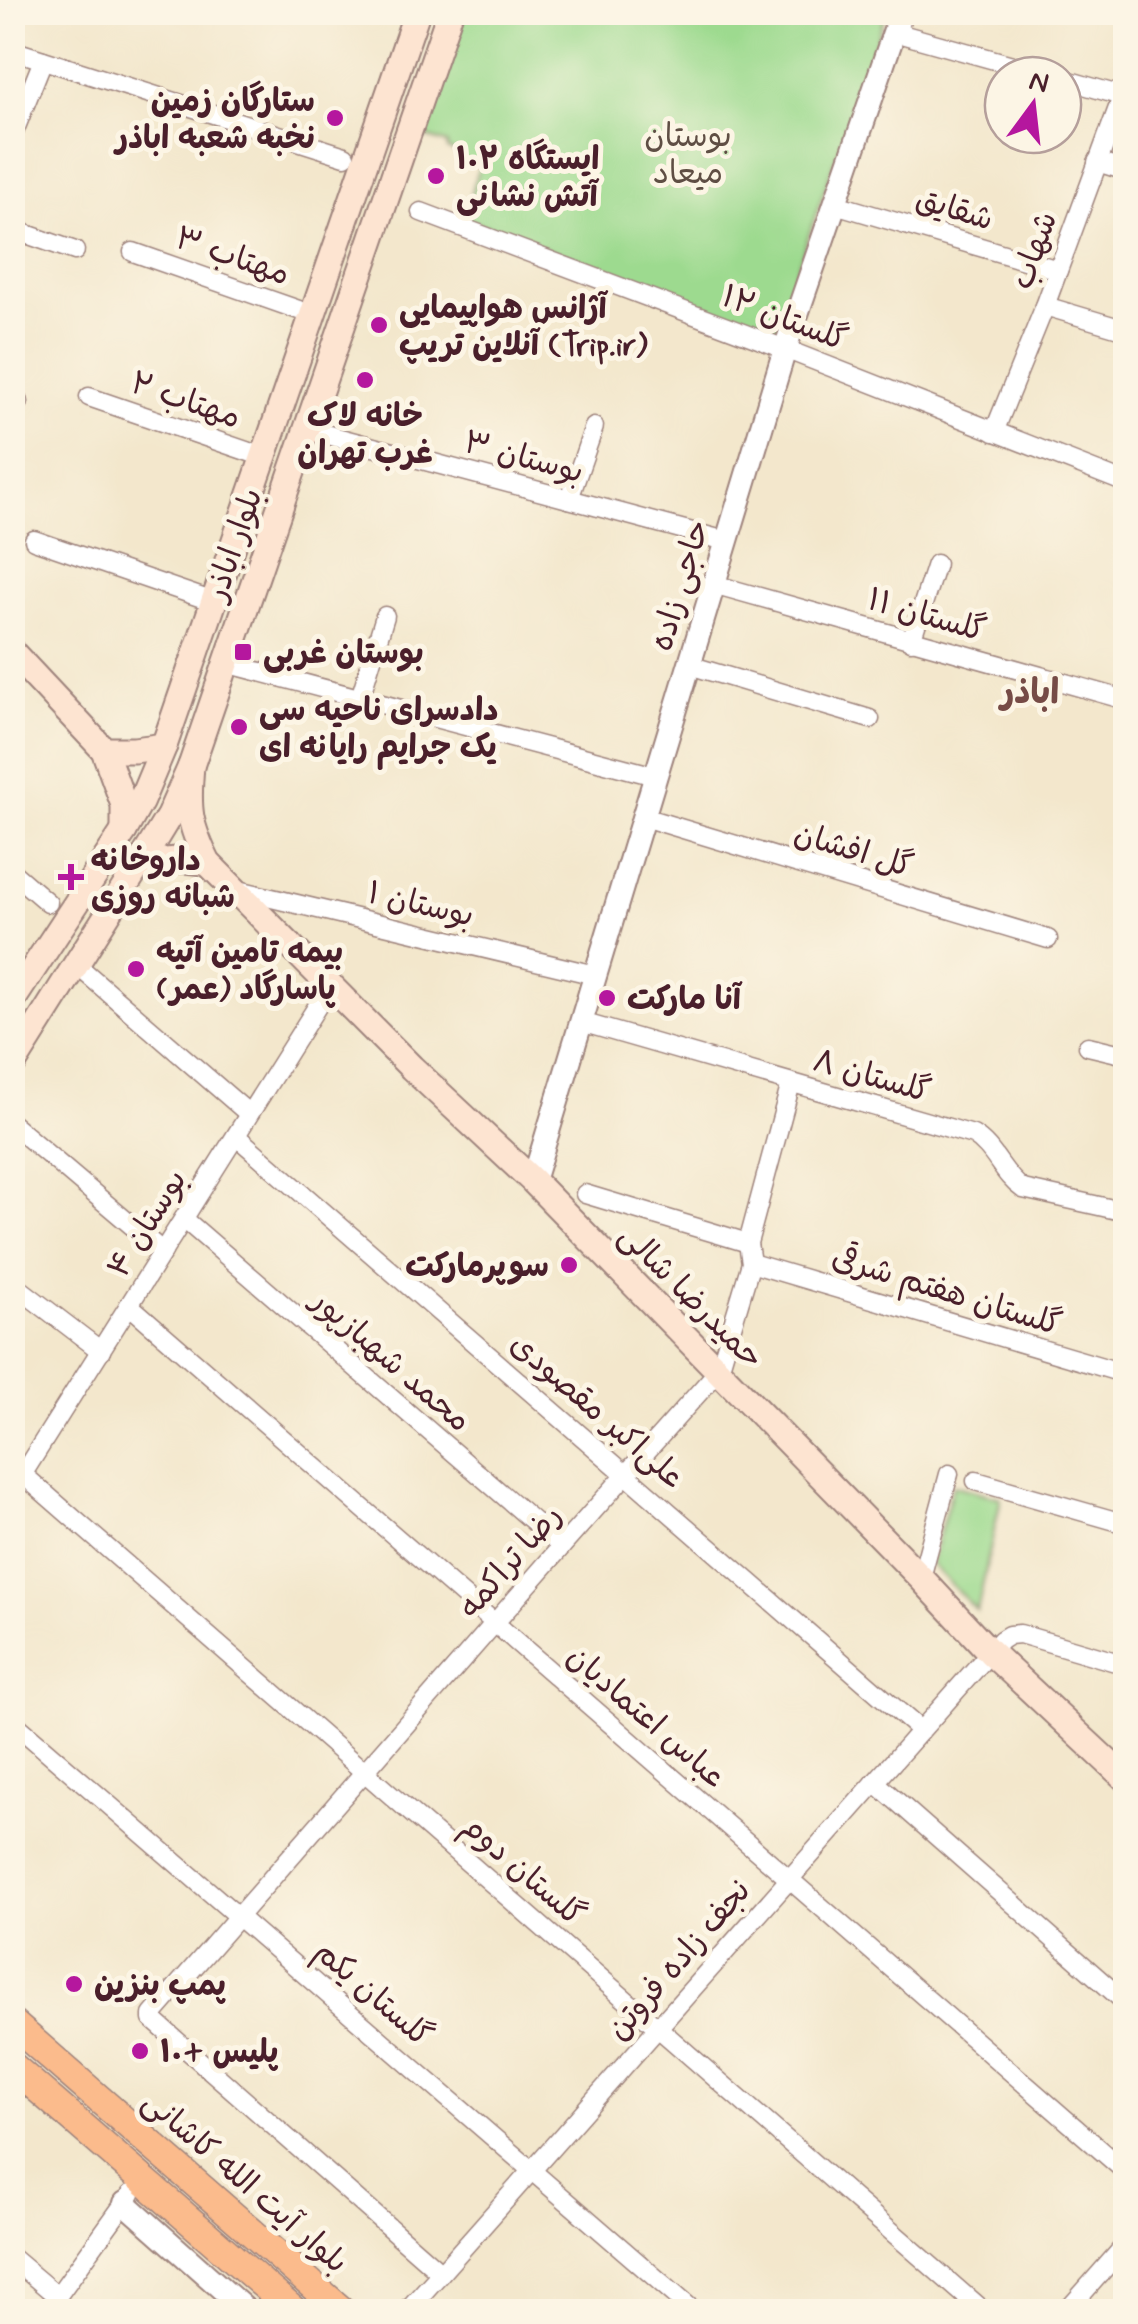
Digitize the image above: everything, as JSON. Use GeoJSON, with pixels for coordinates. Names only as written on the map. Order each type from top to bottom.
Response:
{"type":"FeatureCollection","features":[{"type":"Feature","properties":{"kind":"main road","name":"بلوار اباذر"},"geometry":{"type":"LineString","coordinates":[[12,1001],[124,831],[141,802],[164,746],[416,12]]}},
{"type":"Feature","properties":{"kind":"main road","name":"بلوار اباذر"},"geometry":{"type":"LineString","coordinates":[[12,1066],[169,816],[191,766],[450,12]]}},
{"type":"Feature","properties":{"kind":"main road"},"geometry":{"type":"LineString","coordinates":[[12,652],[104,750],[124,805],[124,831]]}},
{"type":"Feature","properties":{"kind":"main road"},"geometry":{"type":"LineString","coordinates":[[104,750],[164,746]]}},
{"type":"Feature","properties":{"kind":"main road"},"geometry":{"type":"LineString","coordinates":[[191,766],[188,800],[194,833],[208,863]]}},
{"type":"Feature","properties":{"kind":"main road"},"geometry":{"type":"LineString","coordinates":[[137,868],[160,860],[184,858],[208,863]]}},
{"type":"Feature","properties":{"kind":"main road","name":"حمیدرضا شالی"},"geometry":{"type":"LineString","coordinates":[[208,863],[533,1182],[990,1652],[1126,1779]]}},
{"type":"Feature","properties":{"kind":"main road","name":"بلوار آیت الله کاشانی"},"geometry":{"type":"LineString","coordinates":[[12,2023],[343,2312]]}},
{"type":"Feature","properties":{"kind":"main road","name":"بلوار آیت الله کاشانی"},"geometry":{"type":"LineString","coordinates":[[12,2066],[295,2312]]}},
{"type":"Feature","properties":{"kind":"street"},"geometry":{"type":"LineString","coordinates":[[898,22],[991,55]]}},
{"type":"Feature","properties":{"kind":"street","name":"حاجی زاده"},"geometry":{"type":"LineString","coordinates":[[533,1182],[785,349],[898,22]]}},
{"type":"Feature","properties":{"kind":"street"},"geometry":{"type":"LineString","coordinates":[[12,50],[345,156]]}},
{"type":"Feature","properties":{"kind":"street"},"geometry":{"type":"LineString","coordinates":[[12,137],[43,60]]}},
{"type":"Feature","properties":{"kind":"street"},"geometry":{"type":"LineString","coordinates":[[1083,83],[1124,91]]}},
{"type":"Feature","properties":{"kind":"street","name":"شهاب"},"geometry":{"type":"LineString","coordinates":[[994,432],[1124,91]]}},
{"type":"Feature","properties":{"kind":"street"},"geometry":{"type":"LineString","coordinates":[[1098,162],[1126,171]]}},
{"type":"Feature","properties":{"kind":"street","name":"شقایق"},"geometry":{"type":"LineString","coordinates":[[835,204],[1058,270]]}},
{"type":"Feature","properties":{"kind":"street","name":"گلستان ۱۲"},"geometry":{"type":"LineString","coordinates":[[421,212],[1126,483]]}},
{"type":"Feature","properties":{"kind":"street"},"geometry":{"type":"LineString","coordinates":[[12,229],[76,251]]}},
{"type":"Feature","properties":{"kind":"street","name":"مهتاب ۳"},"geometry":{"type":"LineString","coordinates":[[133,252],[313,315]]}},
{"type":"Feature","properties":{"kind":"street"},"geometry":{"type":"LineString","coordinates":[[1045,306],[1126,330]]}},
{"type":"Feature","properties":{"kind":"street","name":"مهتاب ۲"},"geometry":{"type":"LineString","coordinates":[[89,398],[264,456]]}},
{"type":"Feature","properties":{"kind":"street"},"geometry":{"type":"LineString","coordinates":[[569,499],[594,427]]}},
{"type":"Feature","properties":{"kind":"street","name":"بوستان ۳"},"geometry":{"type":"LineString","coordinates":[[306,430],[726,541]]}},
{"type":"Feature","properties":{"kind":"street"},"geometry":{"type":"LineString","coordinates":[[34,540],[214,602]]}},
{"type":"Feature","properties":{"kind":"street"},"geometry":{"type":"LineString","coordinates":[[911,641],[936,564]]}},
{"type":"Feature","properties":{"kind":"street","name":"گلستان ۱۱"},"geometry":{"type":"LineString","coordinates":[[714,584],[1126,700]]}},
{"type":"Feature","properties":{"kind":"street"},"geometry":{"type":"LineString","coordinates":[[360,698],[386,616]]}},
{"type":"Feature","properties":{"kind":"street"},"geometry":{"type":"LineString","coordinates":[[226,663],[655,776]]}},
{"type":"Feature","properties":{"kind":"street"},"geometry":{"type":"LineString","coordinates":[[689,665],[870,718]]}},
{"type":"Feature","properties":{"kind":"street","name":"گل افشان"},"geometry":{"type":"LineString","coordinates":[[643,817],[1048,939]]}},
{"type":"Feature","properties":{"kind":"street"},"geometry":{"type":"LineString","coordinates":[[12,872],[48,903]]}},
{"type":"Feature","properties":{"kind":"street","name":"بوستان ۱"},"geometry":{"type":"LineString","coordinates":[[233,889],[595,975]]}},
{"type":"Feature","properties":{"kind":"street"},"geometry":{"type":"LineString","coordinates":[[86,973],[249,1114]]}},
{"type":"Feature","properties":{"kind":"street","name":"بوستان ۴"},"geometry":{"type":"LineString","coordinates":[[12,1491],[18,1469],[101,1351],[330,986]]}},
{"type":"Feature","properties":{"kind":"street","name":"گلستان ٨"},"geometry":{"type":"LineString","coordinates":[[581,1022],[973,1135],[984,1142],[1013,1182],[1023,1189],[1126,1212]]}},
{"type":"Feature","properties":{"kind":"street"},"geometry":{"type":"LineString","coordinates":[[1088,1046],[1126,1055]]}},
{"type":"Feature","properties":{"kind":"street","name":"رضا تراکمه"},"geometry":{"type":"LineString","coordinates":[[441,2273],[152,2018],[719,1370],[751,1263],[748,1243],[791,1082]]}},
{"type":"Feature","properties":{"kind":"street"},"geometry":{"type":"LineString","coordinates":[[12,1124],[163,1252]]}},
{"type":"Feature","properties":{"kind":"street","name":"علی‌اکبر مقصودی"},"geometry":{"type":"LineString","coordinates":[[236,1136],[920,1730]]}},
{"type":"Feature","properties":{"kind":"street"},"geometry":{"type":"LineString","coordinates":[[585,1194],[748,1243]]}},
{"type":"Feature","properties":{"kind":"street","name":"محمد شهبازپور"},"geometry":{"type":"LineString","coordinates":[[184,1219],[562,1546]]}},
{"type":"Feature","properties":{"kind":"street","name":"گلستان هفتم شرقی"},"geometry":{"type":"LineString","coordinates":[[751,1263],[1126,1374]]}},
{"type":"Feature","properties":{"kind":"street"},"geometry":{"type":"LineString","coordinates":[[12,1283],[101,1351]]}},
{"type":"Feature","properties":{"kind":"street","name":"عباس اعتمادیان"},"geometry":{"type":"LineString","coordinates":[[130,1305],[1126,2172]]}},
{"type":"Feature","properties":{"kind":"street","name":"گلستان دوم"},"geometry":{"type":"LineString","coordinates":[[18,1469],[984,2312]]}},
{"type":"Feature","properties":{"kind":"street"},"geometry":{"type":"LineString","coordinates":[[922,1578],[950,1474]]}},
{"type":"Feature","properties":{"kind":"street"},"geometry":{"type":"LineString","coordinates":[[976,1481],[1126,1524]]}},
{"type":"Feature","properties":{"kind":"street"},"geometry":{"type":"LineString","coordinates":[[990,1652],[1009,1635],[1020,1634],[1126,1665]]}},
{"type":"Feature","properties":{"kind":"street","name":"نجف زاده فروتن"},"geometry":{"type":"LineString","coordinates":[[407,2310],[990,1652]]}},
{"type":"Feature","properties":{"kind":"street","name":"گلستان یکم"},"geometry":{"type":"LineString","coordinates":[[12,1721],[695,2312]]}},
{"type":"Feature","properties":{"kind":"street"},"geometry":{"type":"LineString","coordinates":[[875,1782],[1126,2003]]}},
{"type":"Feature","properties":{"kind":"street"},"geometry":{"type":"LineString","coordinates":[[12,2258],[52,2304],[142,2179]]}},
{"type":"Feature","properties":{"kind":"street"},"geometry":{"type":"LineString","coordinates":[[125,2203],[248,2312]]}},
{"type":"Feature","properties":{"kind":"street"},"geometry":{"type":"LineString","coordinates":[[1066,2312],[1126,2244]]}},
{"type":"Feature","properties":{"kind":"green space","name":"بوستان میعاد"},"geometry":{"type":"Polygon","coordinates":[[[464,13],[886,13],[774,336],[463,218],[480,165],[457,158],[458,153],[447,149],[447,144],[423,136],[464,13]]]}},
{"type":"Feature","properties":{"kind":"green space"},"geometry":{"type":"Polygon","coordinates":[[[953,1485],[1001,1498],[977,1611],[931,1564],[953,1485]]]}},
{"type":"Feature","properties":{"kind":"place","name":"ستارگان زمین نخبه شعبه اباذر"},"geometry":{"type":"Point","coordinates":[335,118]}},
{"type":"Feature","properties":{"kind":"place","name":"ایستگاه ۱۰۲ آتش نشانی"},"geometry":{"type":"Point","coordinates":[436,176]}},
{"type":"Feature","properties":{"kind":"place","name":"آژانس هواپیمایی آنلاین تریپ (Trip.ir)"},"geometry":{"type":"Point","coordinates":[379,325]}},
{"type":"Feature","properties":{"kind":"place","name":"خانه لاک غرب تهران"},"geometry":{"type":"Point","coordinates":[365,380]}},
{"type":"Feature","properties":{"kind":"place","name":"بوستان غربی"},"geometry":{"type":"Point","coordinates":[243,652]}},
{"type":"Feature","properties":{"kind":"place","name":"دادسرای ناحیه سی یک جرایم رایانه ای"},"geometry":{"type":"Point","coordinates":[239,727]}},
{"type":"Feature","properties":{"kind":"place","name":"داروخانه شبانه روزی"},"geometry":{"type":"Point","coordinates":[71,877]}},
{"type":"Feature","properties":{"kind":"place","name":"بیمه تامین آتیه (عمر) پاسارگاد"},"geometry":{"type":"Point","coordinates":[136,969]}},
{"type":"Feature","properties":{"kind":"place","name":"آنا مارکت"},"geometry":{"type":"Point","coordinates":[607,998]}},
{"type":"Feature","properties":{"kind":"place","name":"سوپرمارکت"},"geometry":{"type":"Point","coordinates":[569,1265]}},
{"type":"Feature","properties":{"kind":"place","name":"پمپ بنزین"},"geometry":{"type":"Point","coordinates":[74,1984]}},
{"type":"Feature","properties":{"kind":"place","name":"پلیس +۱۰"},"geometry":{"type":"Point","coordinates":[140,2051]}},
{"type":"Feature","properties":{"kind":"district","name":"اباذر"},"geometry":{"type":"Point","coordinates":[1030,691]}}]}
